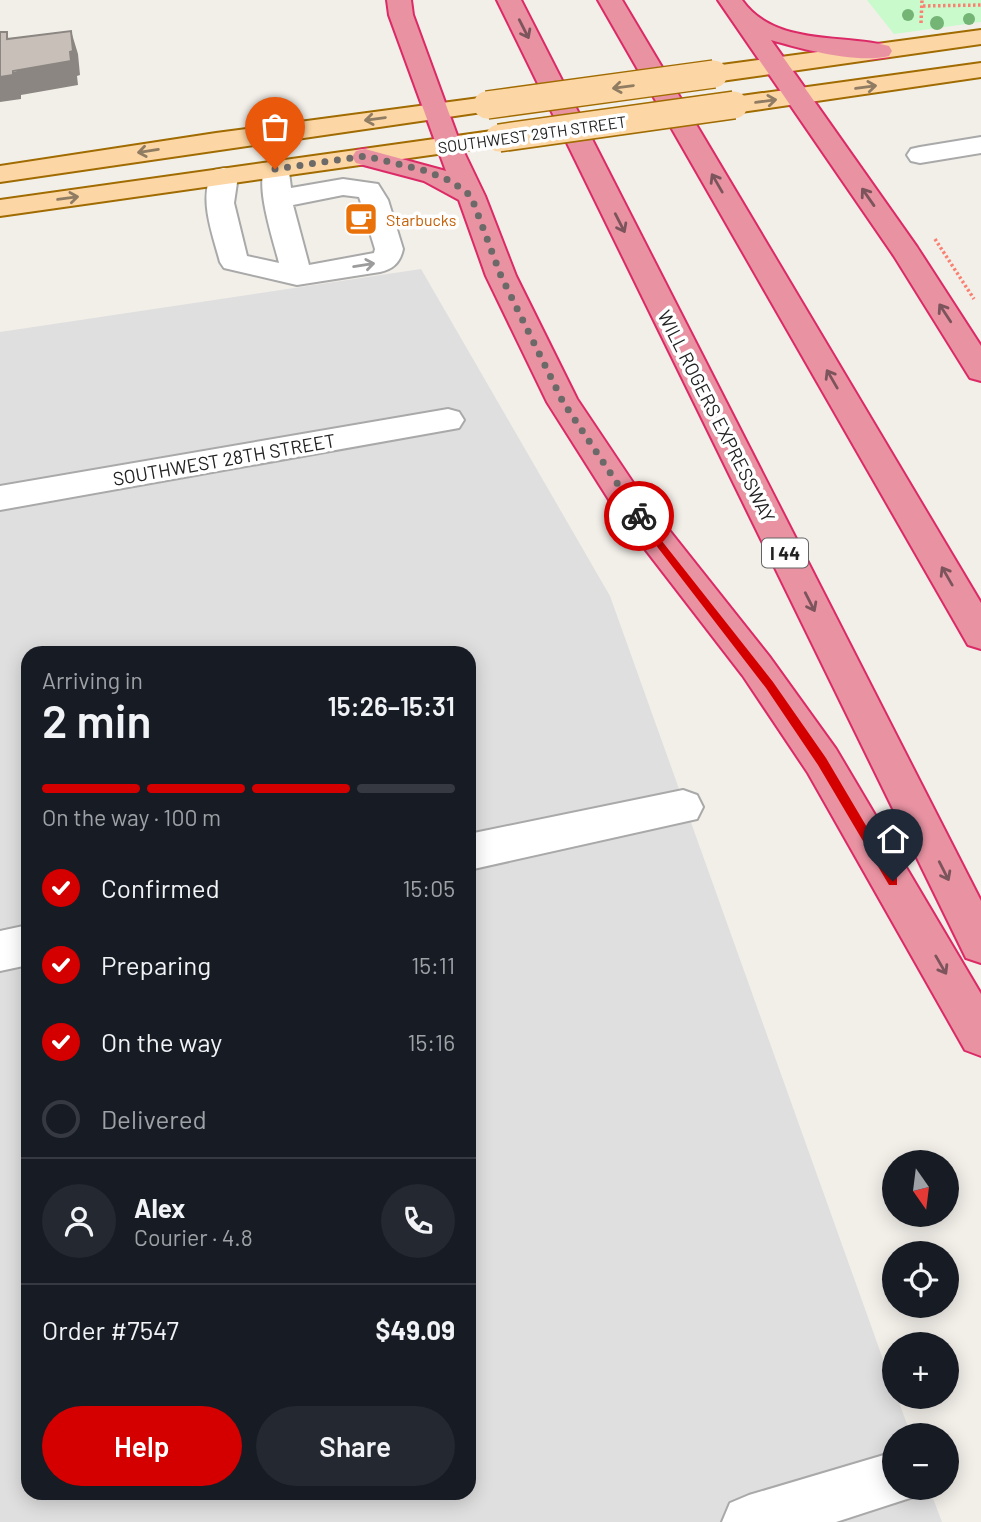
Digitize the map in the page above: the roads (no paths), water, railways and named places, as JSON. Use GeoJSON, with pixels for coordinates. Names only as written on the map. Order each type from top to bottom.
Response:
{"type":"FeatureCollection","features":[{"type":"Feature","properties":{"kind":"highway"},"geometry":{"type":"LineString","coordinates":[[399,0],[401,15],[435,111],[501,276],[563,402],[630,505],[756,666],[822,761],[981,1035]]}},
{"type":"Feature","properties":{"kind":"highway","name":"WILL ROGERS EXPRESSWAY"},"geometry":{"type":"LineString","coordinates":[[509,0],[981,944]]}},
{"type":"Feature","properties":{"kind":"highway"},"geometry":{"type":"LineString","coordinates":[[610,0],[981,635]]}},
{"type":"Feature","properties":{"kind":"highway"},"geometry":{"type":"LineString","coordinates":[[730,0],[907,253],[981,371]]}},
{"type":"Feature","properties":{"kind":"highway"},"geometry":{"type":"LineString","coordinates":[[745,21],[769,33],[802,43],[880,51]]}},
{"type":"Feature","properties":{"kind":"highway"},"geometry":{"type":"LineString","coordinates":[[365,156],[423,170],[451,181],[471,196]]}},
{"type":"Feature","properties":{"kind":"main road","name":"SOUTHWEST 29TH STREET"},"geometry":{"type":"LineString","coordinates":[[0,174],[216,141],[981,37]]}},
{"type":"Feature","properties":{"kind":"main road","name":"SOUTHWEST 29TH STREET"},"geometry":{"type":"LineString","coordinates":[[0,208],[979,73]]}},
{"type":"Feature","properties":{"kind":"main road"},"geometry":{"type":"LineString","coordinates":[[216,141],[224,176]]}},
{"type":"Feature","properties":{"kind":"street"},"geometry":{"type":"LineString","coordinates":[[920,155],[981,145]]}},
{"type":"Feature","properties":{"kind":"street"},"geometry":{"type":"LineString","coordinates":[[275,169],[278,199],[297,276]]}},
{"type":"Feature","properties":{"kind":"street"},"geometry":{"type":"LineString","coordinates":[[224,176],[220,203],[233,262],[297,276],[380,263],[387,257],[389,249],[374,200],[368,190],[343,187],[278,199]]}},
{"type":"Feature","properties":{"kind":"street","name":"SOUTHWEST 28TH STREET"},"geometry":{"type":"LineString","coordinates":[[0,498],[448,420]]}},
{"type":"Feature","properties":{"kind":"street"},"geometry":{"type":"LineString","coordinates":[[476,851],[683,807]]}},
{"type":"Feature","properties":{"kind":"street"},"geometry":{"type":"LineString","coordinates":[[0,951],[21,946]]}},
{"type":"Feature","properties":{"kind":"street"},"geometry":{"type":"LineString","coordinates":[[749,1522],[882,1482]]}},
{"type":"Feature","properties":{"kind":"place","name":"Starbucks"},"geometry":{"type":"Point","coordinates":[361,219]}}]}
